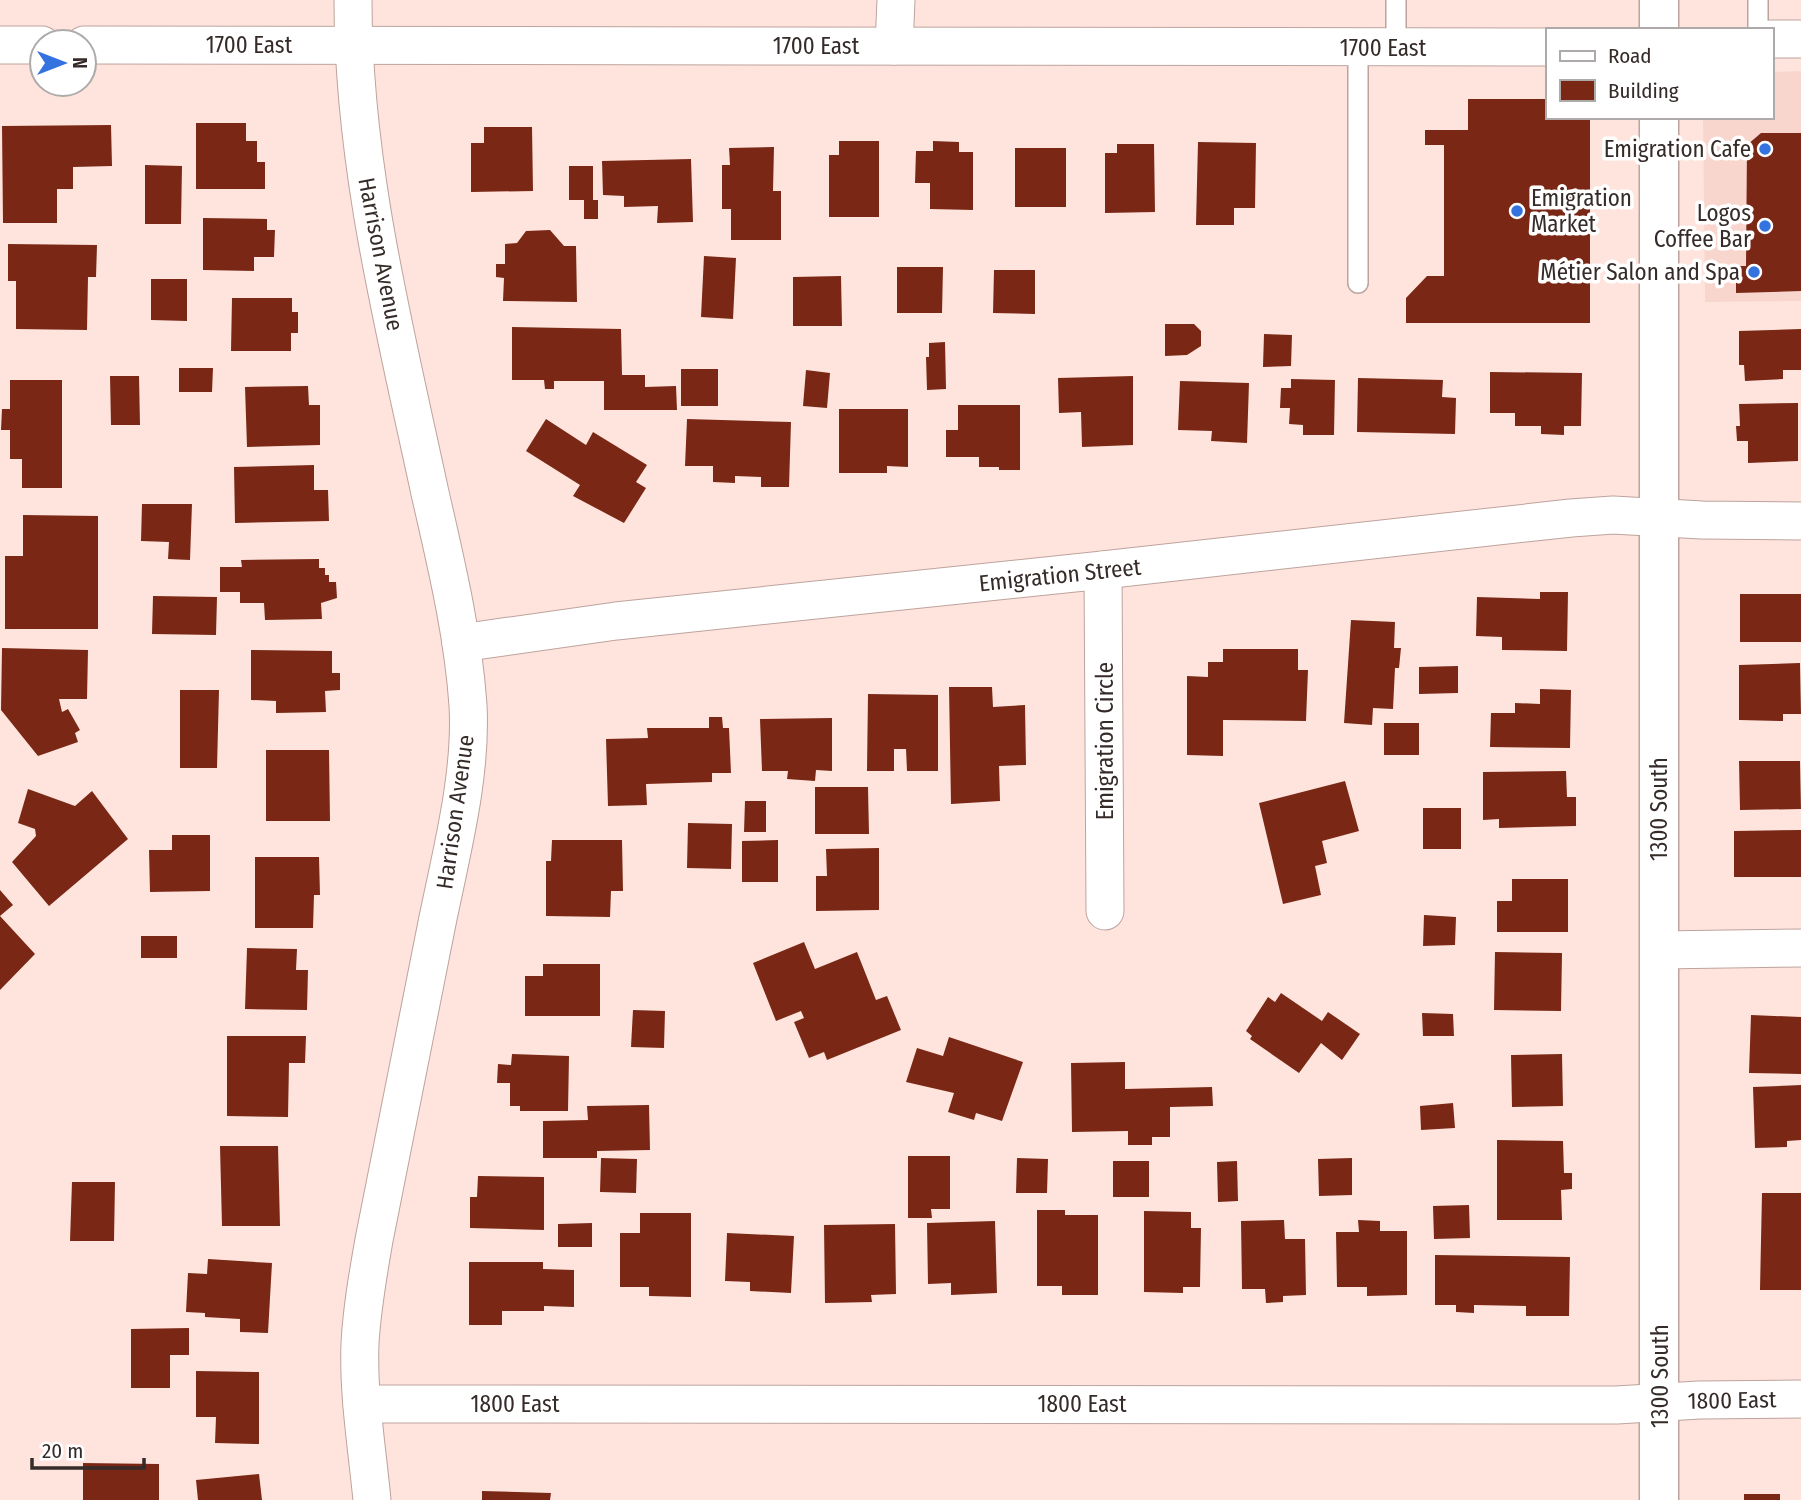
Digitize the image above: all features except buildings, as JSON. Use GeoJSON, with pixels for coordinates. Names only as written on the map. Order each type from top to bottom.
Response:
{"type":"FeatureCollection","features":[{"type":"Feature","properties":{"kind":"street","name":"Harrison Avenue"},"geometry":{"type":"LineString","coordinates":[[353,0],[353,47],[361,147],[377,244],[448,569],[461,643],[468,707],[467,762],[372,1252],[360,1344],[362,1404],[372,1500]]}},
{"type":"Feature","properties":{"kind":"street"},"geometry":{"type":"LineString","coordinates":[[894,46],[896,0]]}},
{"type":"Feature","properties":{"kind":"street"},"geometry":{"type":"LineString","coordinates":[[1659,0],[1659,28]]}},
{"type":"Feature","properties":{"kind":"street"},"geometry":{"type":"LineString","coordinates":[[1773,39],[1801,39]]}},
{"type":"Feature","properties":{"kind":"street"},"geometry":{"type":"LineString","coordinates":[[0,45],[28,45]]}},
{"type":"Feature","properties":{"kind":"street","name":"1700 East"},"geometry":{"type":"LineString","coordinates":[[98,45],[1546,47]]}},
{"type":"Feature","properties":{"kind":"street","name":"1300 South"},"geometry":{"type":"LineString","coordinates":[[1659,119],[1659,1500]]}},
{"type":"Feature","properties":{"kind":"street","name":"Emigration Street"},"geometry":{"type":"LineString","coordinates":[[461,643],[616,621],[1571,518],[1614,515],[1702,520],[1801,521]]}},
{"type":"Feature","properties":{"kind":"street","name":"Emigration Circle"},"geometry":{"type":"LineString","coordinates":[[1103,570],[1105,911]]}},
{"type":"Feature","properties":{"kind":"street"},"geometry":{"type":"LineString","coordinates":[[1659,950],[1801,948]]}},
{"type":"Feature","properties":{"kind":"street","name":"1800 East"},"geometry":{"type":"LineString","coordinates":[[362,1404],[1617,1405],[1699,1399],[1801,1399]]}},
{"type":"Feature","properties":{"kind":"lane"},"geometry":{"type":"LineString","coordinates":[[1396,0],[1396,48]]}},
{"type":"Feature","properties":{"kind":"lane"},"geometry":{"type":"LineString","coordinates":[[1758,0],[1758,28]]}},
{"type":"Feature","properties":{"kind":"lane"},"geometry":{"type":"LineString","coordinates":[[1358,48],[1358,283]]}},
{"type":"Feature","properties":{"kind":"shaded area"},"geometry":{"type":"Polygon","coordinates":[[[1801,71],[1801,301],[1705,302],[1703,119],[1773,119],[1773,72],[1801,71]]]}},
{"type":"Feature","properties":{"kind":"place","name":"Emigration Cafe"},"geometry":{"type":"Point","coordinates":[1765,149]}},
{"type":"Feature","properties":{"kind":"place","name":"Emigration Market"},"geometry":{"type":"Point","coordinates":[1517,211]}},
{"type":"Feature","properties":{"kind":"place","name":"Logos Coffee Bar"},"geometry":{"type":"Point","coordinates":[1765,226]}},
{"type":"Feature","properties":{"kind":"place","name":"Métier Salon and Spa"},"geometry":{"type":"Point","coordinates":[1754,272]}}]}
